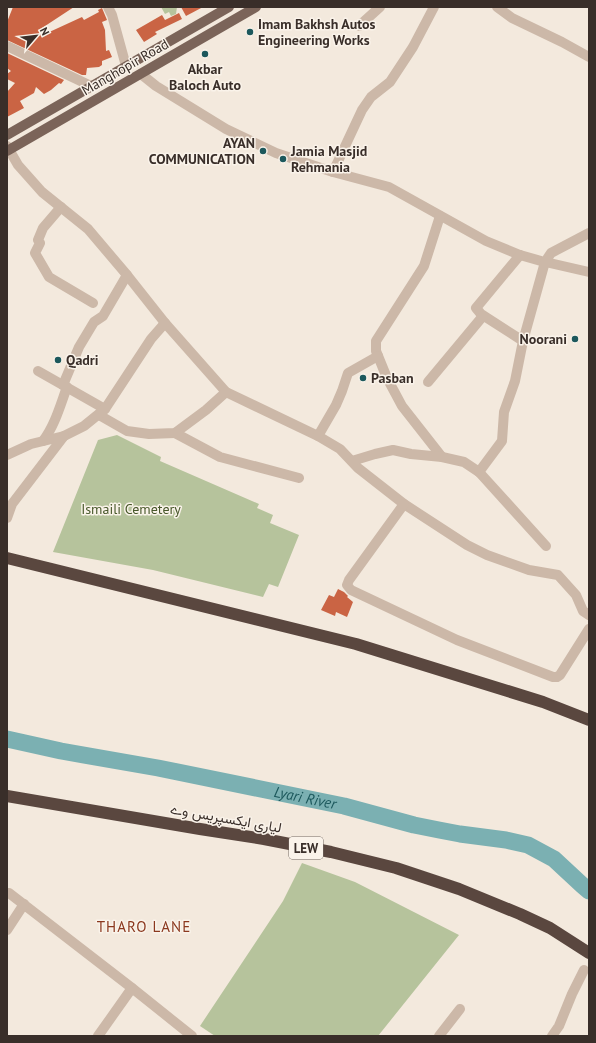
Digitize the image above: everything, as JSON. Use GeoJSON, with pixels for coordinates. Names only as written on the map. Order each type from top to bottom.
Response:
{"type":"FeatureCollection","features":[{"type":"Feature","properties":{"kind":"highway"},"geometry":{"type":"LineString","coordinates":[[7,558],[356,644],[543,702],[589,720]]}},
{"type":"Feature","properties":{"kind":"highway","name":"لیاری ایکسپریس وے"},"geometry":{"type":"LineString","coordinates":[[7,796],[200,830],[264,839],[331,852],[396,868],[452,887],[520,914],[550,928],[589,953]]}},
{"type":"Feature","properties":{"kind":"main road","name":"Manghopir Road"},"geometry":{"type":"LineString","coordinates":[[7,135],[229,7]]}},
{"type":"Feature","properties":{"kind":"main road","name":"Manghopir Road"},"geometry":{"type":"LineString","coordinates":[[8,149],[256,7]]}},
{"type":"Feature","properties":{"kind":"street"},"geometry":{"type":"LineString","coordinates":[[108,7],[112,15],[126,66]]}},
{"type":"Feature","properties":{"kind":"street"},"geometry":{"type":"LineString","coordinates":[[359,26],[380,7]]}},
{"type":"Feature","properties":{"kind":"street"},"geometry":{"type":"LineString","coordinates":[[333,172],[362,110],[371,97],[390,82],[413,47],[434,7]]}},
{"type":"Feature","properties":{"kind":"street"},"geometry":{"type":"LineString","coordinates":[[497,7],[512,18],[589,57]]}},
{"type":"Feature","properties":{"kind":"street"},"geometry":{"type":"LineString","coordinates":[[7,46],[91,86]]}},
{"type":"Feature","properties":{"kind":"street"},"geometry":{"type":"LineString","coordinates":[[141,74],[156,86],[226,129],[276,153],[333,172],[389,187],[486,241],[520,255],[589,272]]}},
{"type":"Feature","properties":{"kind":"street"},"geometry":{"type":"LineString","coordinates":[[8,149],[18,165],[42,192],[88,229],[165,323],[226,392],[318,436],[340,449],[358,468],[404,504],[467,544],[487,555],[529,570],[558,575],[576,595],[583,611],[589,615]]}},
{"type":"Feature","properties":{"kind":"street"},"geometry":{"type":"LineString","coordinates":[[61,207],[43,228],[38,240],[40,243],[35,253],[50,277],[93,303]]}},
{"type":"Feature","properties":{"kind":"street"},"geometry":{"type":"LineString","coordinates":[[440,216],[424,266],[376,342],[376,351],[387,378],[402,406],[442,457]]}},
{"type":"Feature","properties":{"kind":"street"},"geometry":{"type":"LineString","coordinates":[[479,472],[502,441],[504,412],[515,381],[523,341],[545,262],[551,252],[589,233]]}},
{"type":"Feature","properties":{"kind":"street"},"geometry":{"type":"LineString","coordinates":[[520,255],[476,308],[483,316],[523,341]]}},
{"type":"Feature","properties":{"kind":"street"},"geometry":{"type":"LineString","coordinates":[[43,441],[53,425],[79,348],[94,322],[103,316],[127,275]]}},
{"type":"Feature","properties":{"kind":"street"},"geometry":{"type":"LineString","coordinates":[[428,382],[483,316]]}},
{"type":"Feature","properties":{"kind":"street"},"geometry":{"type":"LineString","coordinates":[[7,454],[31,444],[64,436],[84,426],[102,412],[151,339],[165,323]]}},
{"type":"Feature","properties":{"kind":"street"},"geometry":{"type":"LineString","coordinates":[[318,436],[336,405],[348,373],[378,356]]}},
{"type":"Feature","properties":{"kind":"street"},"geometry":{"type":"LineString","coordinates":[[38,371],[65,386],[127,431],[149,434],[175,433],[220,457],[299,478]]}},
{"type":"Feature","properties":{"kind":"street"},"geometry":{"type":"LineString","coordinates":[[175,433],[206,410],[226,392]]}},
{"type":"Feature","properties":{"kind":"street"},"geometry":{"type":"LineString","coordinates":[[7,518],[12,504],[64,436]]}},
{"type":"Feature","properties":{"kind":"street"},"geometry":{"type":"LineString","coordinates":[[352,462],[375,454],[393,450],[410,454],[442,457],[464,462],[479,472],[546,546]]}},
{"type":"Feature","properties":{"kind":"street"},"geometry":{"type":"LineString","coordinates":[[404,504],[349,580],[348,585],[351,590],[457,640],[553,677],[560,675],[589,629]]}},
{"type":"Feature","properties":{"kind":"street"},"geometry":{"type":"LineString","coordinates":[[9,893],[192,1036]]}},
{"type":"Feature","properties":{"kind":"street"},"geometry":{"type":"LineString","coordinates":[[7,930],[24,904]]}},
{"type":"Feature","properties":{"kind":"street"},"geometry":{"type":"LineString","coordinates":[[552,1036],[559,1026],[584,970]]}},
{"type":"Feature","properties":{"kind":"street"},"geometry":{"type":"LineString","coordinates":[[98,1036],[132,988]]}},
{"type":"Feature","properties":{"kind":"street"},"geometry":{"type":"LineString","coordinates":[[439,1036],[460,1008]]}},
{"type":"Feature","properties":{"kind":"green space"},"geometry":{"type":"Polygon","coordinates":[[[161,7],[177,7],[176,14],[171,16],[169,12],[165,14],[161,7]]]}},
{"type":"Feature","properties":{"kind":"green space","name":"Ismaili Cemetery"},"geometry":{"type":"Polygon","coordinates":[[[117,435],[161,457],[160,461],[259,504],[257,508],[273,515],[270,523],[299,535],[278,587],[269,584],[263,597],[153,570],[53,552],[98,440],[117,435]]]}},
{"type":"Feature","properties":{"kind":"green space"},"geometry":{"type":"Polygon","coordinates":[[[302,863],[355,882],[459,935],[378,1036],[215,1036],[200,1026],[283,901],[302,863]]]}},
{"type":"Feature","properties":{"kind":"building"},"geometry":{"type":"Polygon","coordinates":[[[13,7],[74,7],[42,28],[45,34],[82,17],[84,20],[99,12],[98,10],[102,8],[107,20],[102,22],[105,30],[106,51],[109,50],[112,57],[102,61],[102,65],[99,67],[87,68],[86,75],[82,75],[7,40],[7,22],[13,7]]]}},
{"type":"Feature","properties":{"kind":"building"},"geometry":{"type":"Polygon","coordinates":[[[181,7],[203,7],[186,16],[181,7]]]}},
{"type":"Feature","properties":{"kind":"building"},"geometry":{"type":"Polygon","coordinates":[[[179,13],[182,19],[155,32],[157,34],[144,42],[136,30],[162,15],[165,20],[179,13]]]}},
{"type":"Feature","properties":{"kind":"building"},"geometry":{"type":"Polygon","coordinates":[[[7,53],[64,80],[61,84],[59,83],[44,94],[36,87],[34,93],[20,101],[24,108],[7,117],[7,92],[15,83],[7,79],[7,74],[11,71],[7,68],[7,53]]]}},
{"type":"Feature","properties":{"kind":"building"},"geometry":{"type":"Polygon","coordinates":[[[338,589],[344,592],[353,602],[347,617],[336,612],[335,616],[321,610],[329,595],[334,597],[338,589]]]}},
{"type":"Feature","properties":{"kind":"waterway","name":"Lyari River"},"geometry":{"type":"LineString","coordinates":[[7,739],[61,751],[158,768],[344,806],[414,825],[528,845],[554,859],[589,891]]}},
{"type":"Feature","properties":{"kind":"place","name":"Imam Bakhsh Autos Engineering Works"},"geometry":{"type":"Point","coordinates":[250,32]}},
{"type":"Feature","properties":{"kind":"place","name":"Akbar Baloch Auto"},"geometry":{"type":"Point","coordinates":[205,54]}},
{"type":"Feature","properties":{"kind":"place","name":"AYAN COMMUNICATION"},"geometry":{"type":"Point","coordinates":[263,151]}},
{"type":"Feature","properties":{"kind":"place","name":"Jamia Masjid Rehmania"},"geometry":{"type":"Point","coordinates":[283,159]}},
{"type":"Feature","properties":{"kind":"place","name":"Noorani"},"geometry":{"type":"Point","coordinates":[575,339]}},
{"type":"Feature","properties":{"kind":"place","name":"Qadri"},"geometry":{"type":"Point","coordinates":[58,360]}},
{"type":"Feature","properties":{"kind":"place","name":"Pasban"},"geometry":{"type":"Point","coordinates":[363,378]}},
{"type":"Feature","properties":{"kind":"district","name":"THARO LANE"},"geometry":{"type":"Point","coordinates":[144,927]}}]}
